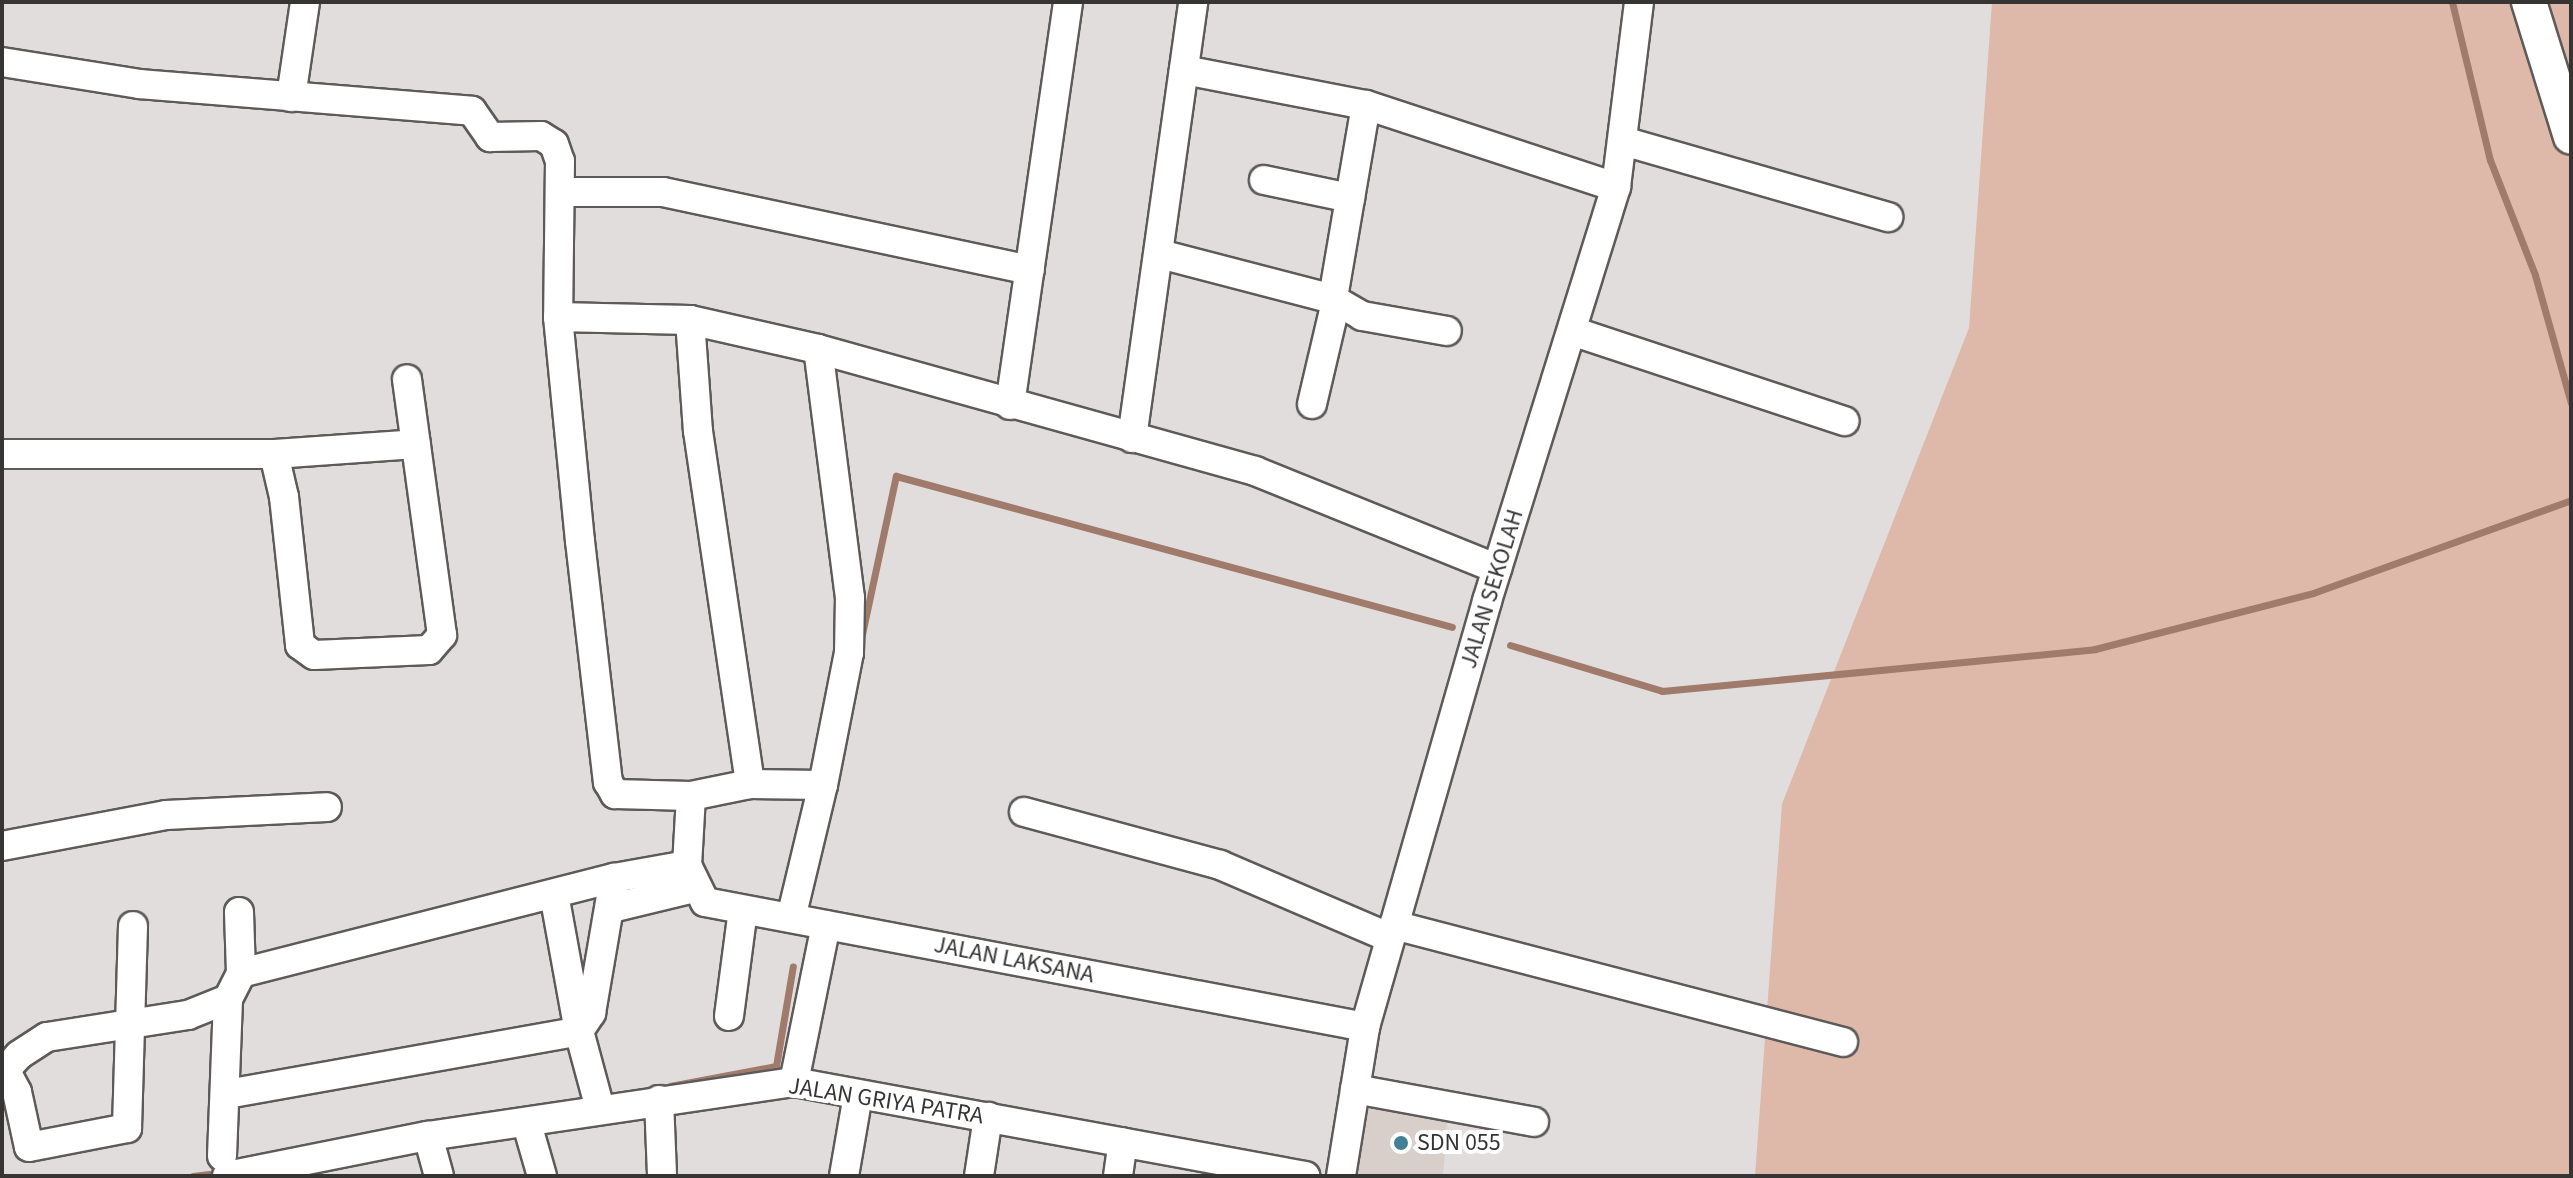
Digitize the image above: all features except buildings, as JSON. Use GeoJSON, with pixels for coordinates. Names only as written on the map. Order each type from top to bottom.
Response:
{"type":"FeatureCollection","features":[{"type":"Feature","properties":{"kind":"main road"},"geometry":{"type":"LineString","coordinates":[[2529,2],[2571,137]]}},
{"type":"Feature","properties":{"kind":"street"},"geometry":{"type":"LineString","coordinates":[[291,97],[305,2]]}},
{"type":"Feature","properties":{"kind":"street"},"geometry":{"type":"LineString","coordinates":[[1010,405],[1068,2]]}},
{"type":"Feature","properties":{"kind":"street"},"geometry":{"type":"LineString","coordinates":[[1132,438],[1193,2]]}},
{"type":"Feature","properties":{"kind":"street","name":"JALAN SEKOLAH"},"geometry":{"type":"LineString","coordinates":[[1341,1176],[1365,1027],[1497,569],[1616,187],[1639,2]]}},
{"type":"Feature","properties":{"kind":"street"},"geometry":{"type":"LineString","coordinates":[[2,62],[139,84],[472,111],[490,137],[548,138],[560,161],[558,317],[608,782],[615,794],[630,798],[691,796],[750,784],[823,785]]}},
{"type":"Feature","properties":{"kind":"street"},"geometry":{"type":"LineString","coordinates":[[1184,70],[1366,105],[1616,187]]}},
{"type":"Feature","properties":{"kind":"street"},"geometry":{"type":"LineString","coordinates":[[1312,404],[1335,300],[1366,105]]}},
{"type":"Feature","properties":{"kind":"street"},"geometry":{"type":"LineString","coordinates":[[1623,141],[1888,217]]}},
{"type":"Feature","properties":{"kind":"street"},"geometry":{"type":"LineString","coordinates":[[1264,180],[1350,198]]}},
{"type":"Feature","properties":{"kind":"street"},"geometry":{"type":"LineString","coordinates":[[560,192],[663,192],[1030,270]]}},
{"type":"Feature","properties":{"kind":"street"},"geometry":{"type":"LineString","coordinates":[[1160,254],[1335,300],[1362,316],[1447,331]]}},
{"type":"Feature","properties":{"kind":"street"},"geometry":{"type":"LineString","coordinates":[[558,317],[690,320],[818,349],[1255,471],[1497,569]]}},
{"type":"Feature","properties":{"kind":"street"},"geometry":{"type":"LineString","coordinates":[[690,320],[698,431],[750,784]]}},
{"type":"Feature","properties":{"kind":"street"},"geometry":{"type":"LineString","coordinates":[[1572,331],[1844,421]]}},
{"type":"Feature","properties":{"kind":"street"},"geometry":{"type":"LineString","coordinates":[[791,918],[823,785],[849,653],[850,598],[818,349]]}},
{"type":"Feature","properties":{"kind":"street"},"geometry":{"type":"LineString","coordinates":[[274,454],[284,497],[300,645],[314,655],[429,650],[442,635],[407,379]]}},
{"type":"Feature","properties":{"kind":"street"},"geometry":{"type":"LineString","coordinates":[[2,454],[274,454],[416,444]]}},
{"type":"Feature","properties":{"kind":"street"},"geometry":{"type":"LineString","coordinates":[[690,876],[691,796]]}},
{"type":"Feature","properties":{"kind":"street"},"geometry":{"type":"LineString","coordinates":[[2,846],[166,815],[327,807]]}},
{"type":"Feature","properties":{"kind":"street"},"geometry":{"type":"LineString","coordinates":[[1024,812],[1220,865],[1392,931],[1843,1042]]}},
{"type":"Feature","properties":{"kind":"street"},"geometry":{"type":"LineString","coordinates":[[241,973],[614,878],[690,876]]}},
{"type":"Feature","properties":{"kind":"street"},"geometry":{"type":"LineString","coordinates":[[612,908],[690,876]]}},
{"type":"Feature","properties":{"kind":"street","name":"JALAN LAKSANA"},"geometry":{"type":"LineString","coordinates":[[690,876],[705,902],[1365,1027]]}},
{"type":"Feature","properties":{"kind":"street"},"geometry":{"type":"LineString","coordinates":[[227,1094],[579,1031],[591,1013],[612,908],[614,878]]}},
{"type":"Feature","properties":{"kind":"street"},"geometry":{"type":"LineString","coordinates":[[554,894],[579,1031],[599,1102]]}},
{"type":"Feature","properties":{"kind":"street"},"geometry":{"type":"LineString","coordinates":[[729,1016],[743,910]]}},
{"type":"Feature","properties":{"kind":"street"},"geometry":{"type":"LineString","coordinates":[[225,1166],[228,999],[241,973],[239,912]]}},
{"type":"Feature","properties":{"kind":"street"},"geometry":{"type":"LineString","coordinates":[[794,1082],[826,925]]}},
{"type":"Feature","properties":{"kind":"street"},"geometry":{"type":"LineString","coordinates":[[133,926],[128,1024],[127,1128],[29,1147],[17,1092],[4,1074],[19,1055],[47,1037],[128,1024],[188,1015],[228,999]]}},
{"type":"Feature","properties":{"kind":"street","name":"JALAN GRIYA PATRA"},"geometry":{"type":"LineString","coordinates":[[225,1166],[326,1168],[428,1136],[527,1124],[599,1102],[659,1100],[794,1082],[1305,1176]]}},
{"type":"Feature","properties":{"kind":"street"},"geometry":{"type":"LineString","coordinates":[[1355,1089],[1534,1122]]}},
{"type":"Feature","properties":{"kind":"street"},"geometry":{"type":"LineString","coordinates":[[844,1176],[858,1095]]}},
{"type":"Feature","properties":{"kind":"street"},"geometry":{"type":"LineString","coordinates":[[659,1100],[662,1176]]}},
{"type":"Feature","properties":{"kind":"street"},"geometry":{"type":"LineString","coordinates":[[979,1176],[988,1117]]}},
{"type":"Feature","properties":{"kind":"street"},"geometry":{"type":"LineString","coordinates":[[527,1124],[542,1176]]}},
{"type":"Feature","properties":{"kind":"street"},"geometry":{"type":"LineString","coordinates":[[428,1136],[439,1176]]}},
{"type":"Feature","properties":{"kind":"street"},"geometry":{"type":"LineString","coordinates":[[1118,1176],[1123,1142]]}},
{"type":"Feature","properties":{"kind":"shaded area"},"geometry":{"type":"Polygon","coordinates":[[[1992,2],[2571,2],[2571,1176],[1755,1176],[1782,804],[1969,328],[1992,2]]]}},
{"type":"Feature","properties":{"kind":"shaded area","name":"SDN 055"},"geometry":{"type":"Polygon","coordinates":[[[1362,1100],[1448,1111],[1443,1176],[1354,1176],[1362,1100]]]}},
{"type":"Feature","properties":{"kind":"waterway"},"geometry":{"type":"LineString","coordinates":[[2452,2],[2490,160],[2535,275],[2571,403]]}},
{"type":"Feature","properties":{"kind":"waterway"},"geometry":{"type":"LineString","coordinates":[[862,634],[896,476],[1452,627]]}},
{"type":"Feature","properties":{"kind":"waterway"},"geometry":{"type":"LineString","coordinates":[[1510,645],[1662,691],[2095,649],[2313,593],[2571,500]]}},
{"type":"Feature","properties":{"kind":"waterway"},"geometry":{"type":"LineString","coordinates":[[670,1086],[776,1066],[793,966]]}},
{"type":"Feature","properties":{"kind":"waterway"},"geometry":{"type":"LineString","coordinates":[[193,1176],[209,1174]]}},
{"type":"Feature","properties":{"kind":"place","name":"SDN 055"},"geometry":{"type":"Point","coordinates":[1401,1143]}}]}
